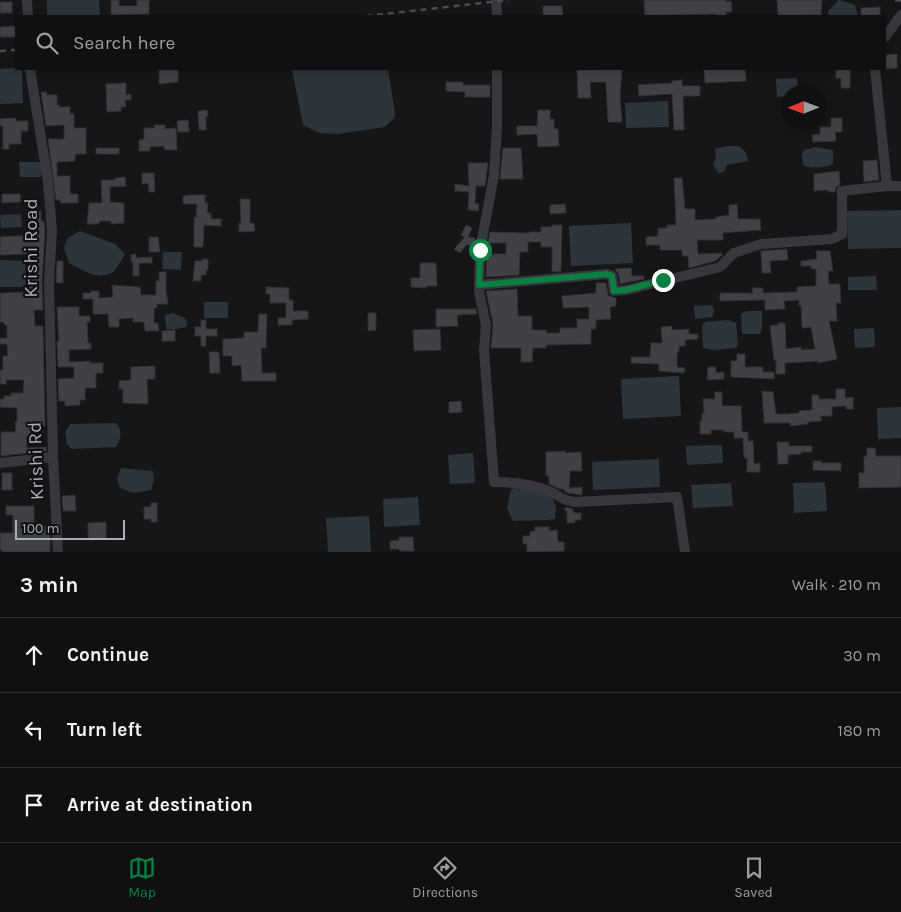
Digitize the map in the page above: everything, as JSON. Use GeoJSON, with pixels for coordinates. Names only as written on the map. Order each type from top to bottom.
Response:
{"type":"FeatureCollection","features":[{"type":"Feature","properties":{"kind":"street"},"geometry":{"type":"LineString","coordinates":[[27,0],[28,15]]}},
{"type":"Feature","properties":{"kind":"street"},"geometry":{"type":"LineString","coordinates":[[496,0],[497,15]]}},
{"type":"Feature","properties":{"kind":"street"},"geometry":{"type":"LineString","coordinates":[[886,36],[901,15]]}},
{"type":"Feature","properties":{"kind":"street","name":"Krishi Road"},"geometry":{"type":"LineString","coordinates":[[30,70],[48,182],[52,231],[49,280],[50,368]]}},
{"type":"Feature","properties":{"kind":"street"},"geometry":{"type":"LineString","coordinates":[[497,70],[497,127],[494,175],[480,250],[479,285],[486,325],[484,350],[494,482],[515,482],[549,490],[562,500],[575,502],[677,497],[686,552]]}},
{"type":"Feature","properties":{"kind":"street"},"geometry":{"type":"LineString","coordinates":[[875,70],[887,186]]}},
{"type":"Feature","properties":{"kind":"street"},"geometry":{"type":"LineString","coordinates":[[479,285],[607,274],[612,276],[614,291],[626,290],[720,267],[734,253],[761,244],[832,239],[840,236],[842,234],[842,191],[901,186]]}},
{"type":"Feature","properties":{"kind":"street","name":"Krishi Rd"},"geometry":{"type":"LineString","coordinates":[[50,368],[58,552]]}},
{"type":"Feature","properties":{"kind":"street"},"geometry":{"type":"LineString","coordinates":[[0,463],[53,457]]}},
{"type":"Feature","properties":{"kind":"shaded area"},"geometry":{"type":"Polygon","coordinates":[[[47,0],[99,0],[100,15],[47,15],[47,0]]]}},
{"type":"Feature","properties":{"kind":"shaded area"},"geometry":{"type":"Polygon","coordinates":[[[839,0],[855,5],[858,15],[828,15],[828,11],[839,0]]]}},
{"type":"Feature","properties":{"kind":"shaded area"},"geometry":{"type":"Polygon","coordinates":[[[15,68],[15,70],[22,70],[23,103],[0,104],[0,69],[15,68]]]}},
{"type":"Feature","properties":{"kind":"shaded area"},"geometry":{"type":"Polygon","coordinates":[[[292,70],[388,70],[395,113],[394,118],[385,127],[338,134],[319,133],[303,125],[292,70]]]}},
{"type":"Feature","properties":{"kind":"shaded area"},"geometry":{"type":"Polygon","coordinates":[[[797,78],[798,85],[781,85],[781,97],[777,97],[776,79],[797,78]]]}},
{"type":"Feature","properties":{"kind":"shaded area"},"geometry":{"type":"Polygon","coordinates":[[[668,101],[669,127],[626,128],[625,103],[668,101]]]}},
{"type":"Feature","properties":{"kind":"shaded area"},"geometry":{"type":"Polygon","coordinates":[[[739,146],[746,153],[748,161],[727,165],[724,172],[718,173],[713,164],[716,158],[715,149],[739,146]]]}},
{"type":"Feature","properties":{"kind":"shaded area"},"geometry":{"type":"Polygon","coordinates":[[[815,147],[833,150],[833,164],[818,168],[803,165],[802,154],[804,150],[815,147]]]}},
{"type":"Feature","properties":{"kind":"shaded area"},"geometry":{"type":"Polygon","coordinates":[[[19,162],[41,162],[41,177],[20,177],[19,162]]]}},
{"type":"Feature","properties":{"kind":"shaded area"},"geometry":{"type":"Polygon","coordinates":[[[901,210],[901,248],[848,249],[847,211],[901,210]]]}},
{"type":"Feature","properties":{"kind":"shaded area"},"geometry":{"type":"Polygon","coordinates":[[[21,214],[22,227],[1,228],[0,215],[21,214]]]}},
{"type":"Feature","properties":{"kind":"shaded area"},"geometry":{"type":"Polygon","coordinates":[[[631,223],[633,263],[571,266],[569,226],[631,223]]]}},
{"type":"Feature","properties":{"kind":"shaded area"},"geometry":{"type":"Polygon","coordinates":[[[80,231],[115,244],[125,254],[114,271],[103,275],[91,274],[69,263],[64,248],[68,238],[80,231]]]}},
{"type":"Feature","properties":{"kind":"shaded area"},"geometry":{"type":"Polygon","coordinates":[[[163,252],[182,252],[181,270],[162,269],[163,252]]]}},
{"type":"Feature","properties":{"kind":"shaded area"},"geometry":{"type":"Polygon","coordinates":[[[0,260],[25,261],[26,287],[0,287],[0,260]]]}},
{"type":"Feature","properties":{"kind":"shaded area"},"geometry":{"type":"Polygon","coordinates":[[[876,276],[877,290],[848,290],[848,277],[876,276]]]}},
{"type":"Feature","properties":{"kind":"shaded area"},"geometry":{"type":"Polygon","coordinates":[[[204,302],[228,302],[228,318],[204,318],[204,302]]]}},
{"type":"Feature","properties":{"kind":"shaded area"},"geometry":{"type":"Polygon","coordinates":[[[712,305],[714,310],[713,317],[695,319],[694,306],[712,305]]]}},
{"type":"Feature","properties":{"kind":"shaded area"},"geometry":{"type":"Polygon","coordinates":[[[762,311],[762,329],[760,334],[742,334],[741,315],[743,312],[762,311]]]}},
{"type":"Feature","properties":{"kind":"shaded area"},"geometry":{"type":"Polygon","coordinates":[[[173,313],[185,318],[187,322],[186,327],[166,329],[165,315],[173,313]]]}},
{"type":"Feature","properties":{"kind":"shaded area"},"geometry":{"type":"Polygon","coordinates":[[[728,320],[736,323],[738,344],[736,348],[714,350],[703,348],[702,326],[705,322],[728,320]]]}},
{"type":"Feature","properties":{"kind":"shaded area"},"geometry":{"type":"Polygon","coordinates":[[[874,328],[875,347],[855,348],[854,329],[874,328]]]}},
{"type":"Feature","properties":{"kind":"shaded area"},"geometry":{"type":"Polygon","coordinates":[[[679,376],[681,416],[623,419],[621,379],[679,376]]]}},
{"type":"Feature","properties":{"kind":"shaded area"},"geometry":{"type":"Polygon","coordinates":[[[901,407],[901,438],[878,439],[877,408],[901,407]]]}},
{"type":"Feature","properties":{"kind":"shaded area"},"geometry":{"type":"Polygon","coordinates":[[[116,423],[120,429],[120,435],[116,447],[71,449],[67,444],[65,432],[70,424],[116,423]]]}},
{"type":"Feature","properties":{"kind":"shaded area"},"geometry":{"type":"Polygon","coordinates":[[[722,445],[723,463],[687,465],[686,446],[722,445]]]}},
{"type":"Feature","properties":{"kind":"shaded area"},"geometry":{"type":"Polygon","coordinates":[[[473,453],[475,483],[450,484],[448,455],[473,453]]]}},
{"type":"Feature","properties":{"kind":"shaded area"},"geometry":{"type":"Polygon","coordinates":[[[659,459],[660,487],[593,490],[592,462],[659,459]]]}},
{"type":"Feature","properties":{"kind":"shaded area"},"geometry":{"type":"Polygon","coordinates":[[[121,468],[153,471],[154,480],[151,490],[133,493],[120,488],[117,479],[121,468]]]}},
{"type":"Feature","properties":{"kind":"shaded area"},"geometry":{"type":"Polygon","coordinates":[[[825,482],[827,511],[794,513],[793,483],[825,482]]]}},
{"type":"Feature","properties":{"kind":"shaded area"},"geometry":{"type":"Polygon","coordinates":[[[731,483],[733,506],[693,508],[691,485],[731,483]]]}},
{"type":"Feature","properties":{"kind":"shaded area"},"geometry":{"type":"Polygon","coordinates":[[[519,487],[551,494],[556,507],[555,519],[513,521],[507,508],[511,489],[519,487]]]}},
{"type":"Feature","properties":{"kind":"shaded area"},"geometry":{"type":"Polygon","coordinates":[[[418,497],[420,525],[384,527],[383,499],[418,497]]]}},
{"type":"Feature","properties":{"kind":"shaded area"},"geometry":{"type":"Polygon","coordinates":[[[369,516],[371,552],[328,552],[326,518],[369,516]]]}},
{"type":"Feature","properties":{"kind":"building"},"geometry":{"type":"Polygon","coordinates":[[[111,0],[119,0],[119,6],[137,6],[137,0],[149,0],[149,14],[111,15],[111,0]]]}},
{"type":"Feature","properties":{"kind":"building"},"geometry":{"type":"Polygon","coordinates":[[[644,0],[731,1],[732,12],[726,12],[726,15],[645,15],[644,0]]]}},
{"type":"Feature","properties":{"kind":"building"},"geometry":{"type":"Polygon","coordinates":[[[777,0],[822,0],[821,15],[778,15],[777,0]]]}},
{"type":"Feature","properties":{"kind":"building"},"geometry":{"type":"Polygon","coordinates":[[[0,2],[12,2],[12,13],[0,13],[0,2]]]}},
{"type":"Feature","properties":{"kind":"building"},"geometry":{"type":"Polygon","coordinates":[[[543,6],[562,6],[563,15],[543,15],[543,6]]]}},
{"type":"Feature","properties":{"kind":"building"},"geometry":{"type":"Polygon","coordinates":[[[880,7],[880,15],[861,15],[861,8],[880,7]]]}},
{"type":"Feature","properties":{"kind":"building"},"geometry":{"type":"Polygon","coordinates":[[[15,26],[15,37],[0,37],[0,27],[15,26]]]}},
{"type":"Feature","properties":{"kind":"building"},"geometry":{"type":"Polygon","coordinates":[[[897,54],[897,68],[886,69],[886,55],[897,54]]]}},
{"type":"Feature","properties":{"kind":"building"},"geometry":{"type":"Polygon","coordinates":[[[159,70],[178,70],[178,82],[159,84],[159,70]]]}},
{"type":"Feature","properties":{"kind":"building"},"geometry":{"type":"Polygon","coordinates":[[[577,70],[622,70],[620,96],[622,122],[608,122],[606,82],[590,82],[591,98],[578,98],[577,70]]]}},
{"type":"Feature","properties":{"kind":"building"},"geometry":{"type":"Polygon","coordinates":[[[704,70],[745,70],[746,81],[705,83],[704,70]]]}},
{"type":"Feature","properties":{"kind":"building"},"geometry":{"type":"Polygon","coordinates":[[[836,70],[850,70],[850,88],[841,88],[841,78],[836,78],[836,70]]]}},
{"type":"Feature","properties":{"kind":"building"},"geometry":{"type":"Polygon","coordinates":[[[682,80],[682,86],[700,86],[700,96],[683,96],[684,130],[674,130],[672,94],[639,96],[638,85],[672,83],[672,81],[682,80]]]}},
{"type":"Feature","properties":{"kind":"building"},"geometry":{"type":"Polygon","coordinates":[[[446,82],[463,82],[463,85],[490,85],[490,97],[465,97],[465,92],[446,91],[446,82]]]}},
{"type":"Feature","properties":{"kind":"building"},"geometry":{"type":"Polygon","coordinates":[[[126,83],[126,95],[131,94],[131,100],[125,100],[126,107],[121,107],[121,111],[107,112],[106,84],[126,83]]]}},
{"type":"Feature","properties":{"kind":"building"},"geometry":{"type":"Polygon","coordinates":[[[41,92],[47,92],[47,95],[57,95],[57,105],[60,107],[70,107],[70,114],[74,114],[74,128],[86,128],[86,154],[75,154],[75,161],[57,162],[57,176],[70,176],[70,191],[71,194],[78,194],[78,203],[61,203],[60,200],[56,200],[48,139],[64,139],[64,125],[46,126],[41,92]]]}},
{"type":"Feature","properties":{"kind":"building"},"geometry":{"type":"Polygon","coordinates":[[[207,110],[206,130],[199,130],[198,111],[207,110]]]}},
{"type":"Feature","properties":{"kind":"building"},"geometry":{"type":"Polygon","coordinates":[[[538,110],[550,110],[550,119],[554,119],[554,129],[558,129],[559,146],[538,147],[537,134],[517,135],[517,126],[537,126],[538,110]]]}},
{"type":"Feature","properties":{"kind":"building"},"geometry":{"type":"Polygon","coordinates":[[[16,118],[16,121],[28,121],[28,131],[21,131],[21,144],[9,144],[9,149],[3,149],[3,126],[0,126],[0,119],[16,118]]]}},
{"type":"Feature","properties":{"kind":"building"},"geometry":{"type":"Polygon","coordinates":[[[831,118],[842,118],[842,132],[835,132],[836,141],[813,142],[812,135],[820,134],[820,130],[826,130],[826,127],[831,127],[831,118]]]}},
{"type":"Feature","properties":{"kind":"building"},"geometry":{"type":"Polygon","coordinates":[[[188,120],[189,132],[178,132],[177,121],[188,120]]]}},
{"type":"Feature","properties":{"kind":"building"},"geometry":{"type":"Polygon","coordinates":[[[154,125],[165,125],[165,129],[176,128],[177,150],[165,150],[164,146],[150,147],[150,151],[139,151],[139,140],[144,139],[144,128],[155,128],[154,125]]]}},
{"type":"Feature","properties":{"kind":"building"},"geometry":{"type":"Polygon","coordinates":[[[96,148],[119,148],[119,154],[96,154],[96,148]]]}},
{"type":"Feature","properties":{"kind":"building"},"geometry":{"type":"Polygon","coordinates":[[[503,148],[521,148],[523,179],[500,179],[503,148]]]}},
{"type":"Feature","properties":{"kind":"building"},"geometry":{"type":"Polygon","coordinates":[[[877,160],[879,180],[864,182],[863,161],[877,160]]]}},
{"type":"Feature","properties":{"kind":"building"},"geometry":{"type":"Polygon","coordinates":[[[468,163],[488,163],[485,186],[476,186],[475,203],[479,204],[478,211],[468,210],[469,192],[455,191],[455,184],[469,186],[468,163]]]}},
{"type":"Feature","properties":{"kind":"building"},"geometry":{"type":"Polygon","coordinates":[[[839,171],[840,185],[836,187],[835,192],[828,192],[828,190],[814,191],[814,174],[839,171]]]}},
{"type":"Feature","properties":{"kind":"building"},"geometry":{"type":"Polygon","coordinates":[[[142,173],[154,173],[155,192],[149,192],[148,183],[142,184],[142,173]]]}},
{"type":"Feature","properties":{"kind":"building"},"geometry":{"type":"Polygon","coordinates":[[[125,177],[126,186],[110,187],[110,202],[124,203],[124,223],[111,224],[111,221],[99,221],[99,224],[87,224],[89,203],[102,203],[101,180],[115,180],[115,178],[125,177]]]}},
{"type":"Feature","properties":{"kind":"building"},"geometry":{"type":"Polygon","coordinates":[[[674,178],[682,178],[685,209],[695,209],[695,220],[716,219],[716,217],[729,215],[729,205],[737,204],[738,219],[760,219],[761,230],[723,233],[723,240],[697,240],[698,254],[722,253],[722,255],[715,261],[689,268],[688,256],[682,256],[682,250],[660,250],[660,245],[646,245],[646,237],[658,236],[658,228],[676,225],[674,178]]]}},
{"type":"Feature","properties":{"kind":"building"},"geometry":{"type":"Polygon","coordinates":[[[2,194],[20,194],[21,202],[2,203],[2,194]]]}},
{"type":"Feature","properties":{"kind":"building"},"geometry":{"type":"Polygon","coordinates":[[[205,195],[205,203],[208,203],[207,213],[211,213],[211,219],[221,219],[221,226],[204,225],[203,247],[194,247],[194,217],[196,218],[197,204],[183,204],[183,196],[205,195]]]}},
{"type":"Feature","properties":{"kind":"building"},"geometry":{"type":"Polygon","coordinates":[[[240,199],[250,199],[250,223],[254,223],[255,231],[239,232],[239,223],[241,223],[240,199]]]}},
{"type":"Feature","properties":{"kind":"building"},"geometry":{"type":"Polygon","coordinates":[[[565,204],[566,213],[550,214],[550,205],[565,204]]]}},
{"type":"Feature","properties":{"kind":"building"},"geometry":{"type":"Polygon","coordinates":[[[33,211],[41,211],[41,221],[44,221],[45,231],[42,281],[43,310],[34,310],[35,326],[43,326],[45,426],[42,426],[43,437],[26,437],[27,448],[46,447],[46,451],[1,456],[1,432],[16,432],[17,408],[0,407],[0,399],[4,399],[4,396],[11,396],[11,393],[23,393],[24,380],[6,380],[6,384],[0,384],[3,356],[8,356],[7,344],[0,344],[0,338],[7,338],[7,325],[4,325],[4,322],[0,322],[0,293],[29,292],[28,254],[0,255],[0,237],[33,235],[33,211]]]}},
{"type":"Feature","properties":{"kind":"building"},"geometry":{"type":"Polygon","coordinates":[[[466,225],[472,228],[468,237],[475,238],[474,245],[466,245],[460,253],[454,249],[465,237],[461,235],[466,225]]]}},
{"type":"Feature","properties":{"kind":"building"},"geometry":{"type":"Polygon","coordinates":[[[552,225],[562,225],[561,271],[552,272],[552,247],[541,247],[541,242],[528,242],[528,252],[520,252],[519,275],[486,277],[487,254],[506,254],[506,243],[488,243],[490,232],[541,232],[541,227],[552,227],[552,225]]]}},
{"type":"Feature","properties":{"kind":"building"},"geometry":{"type":"Polygon","coordinates":[[[149,237],[158,237],[160,252],[149,252],[149,237]]]}},
{"type":"Feature","properties":{"kind":"building"},"geometry":{"type":"Polygon","coordinates":[[[787,249],[788,260],[770,261],[771,273],[762,273],[761,251],[787,249]]]}},
{"type":"Feature","properties":{"kind":"building"},"geometry":{"type":"Polygon","coordinates":[[[816,251],[830,251],[833,271],[828,271],[829,284],[840,284],[841,303],[836,303],[837,321],[829,321],[837,359],[818,363],[818,361],[785,363],[785,374],[776,374],[776,360],[774,360],[770,326],[785,323],[786,349],[801,347],[801,350],[815,349],[811,327],[802,328],[799,300],[784,301],[785,309],[765,310],[765,300],[720,301],[720,293],[753,293],[752,288],[763,288],[763,293],[797,292],[797,287],[816,286],[816,269],[811,269],[811,266],[801,266],[801,261],[817,259],[816,251]]]}},
{"type":"Feature","properties":{"kind":"building"},"geometry":{"type":"Polygon","coordinates":[[[136,254],[136,258],[152,257],[152,263],[139,263],[139,276],[133,276],[131,255],[136,254]]]}},
{"type":"Feature","properties":{"kind":"building"},"geometry":{"type":"Polygon","coordinates":[[[202,259],[208,259],[206,275],[201,275],[201,281],[193,281],[195,261],[202,261],[202,259]]]}},
{"type":"Feature","properties":{"kind":"building"},"geometry":{"type":"Polygon","coordinates":[[[57,261],[63,261],[63,283],[56,283],[57,261]]]}},
{"type":"Feature","properties":{"kind":"building"},"geometry":{"type":"Polygon","coordinates":[[[420,263],[436,263],[437,286],[426,286],[426,288],[411,287],[411,278],[420,278],[420,263]]]}},
{"type":"Feature","properties":{"kind":"building"},"geometry":{"type":"Polygon","coordinates":[[[631,268],[632,276],[644,276],[644,279],[620,284],[619,275],[615,269],[631,268]]]}},
{"type":"Feature","properties":{"kind":"building"},"geometry":{"type":"Polygon","coordinates":[[[159,272],[166,272],[168,304],[157,304],[157,308],[154,308],[154,323],[158,323],[159,331],[145,331],[144,322],[133,322],[133,318],[119,319],[119,327],[109,327],[108,314],[93,314],[93,299],[83,299],[83,293],[91,293],[91,291],[99,291],[99,298],[113,297],[112,285],[140,287],[141,295],[156,295],[156,281],[159,281],[159,272]]]}},
{"type":"Feature","properties":{"kind":"building"},"geometry":{"type":"Polygon","coordinates":[[[596,283],[606,283],[608,295],[616,298],[616,306],[610,307],[611,319],[596,320],[596,329],[591,329],[591,344],[546,345],[546,348],[533,348],[532,362],[521,362],[521,348],[491,348],[493,324],[486,291],[517,289],[518,316],[532,316],[532,330],[560,333],[560,328],[577,328],[577,319],[589,319],[589,307],[563,308],[562,296],[596,293],[596,283]]]}},
{"type":"Feature","properties":{"kind":"building"},"geometry":{"type":"Polygon","coordinates":[[[266,287],[289,288],[289,300],[293,300],[293,311],[308,311],[308,319],[292,320],[292,325],[278,325],[278,318],[286,318],[286,303],[270,303],[270,294],[266,294],[266,287]]]}},
{"type":"Feature","properties":{"kind":"building"},"geometry":{"type":"Polygon","coordinates":[[[57,307],[79,307],[79,316],[90,316],[90,322],[87,322],[88,343],[91,343],[91,349],[69,350],[69,362],[90,361],[90,363],[103,363],[103,373],[96,373],[96,388],[85,388],[85,400],[80,400],[80,405],[65,406],[65,401],[59,401],[58,379],[74,378],[74,367],[58,367],[57,307]]]}},
{"type":"Feature","properties":{"kind":"building"},"geometry":{"type":"Polygon","coordinates":[[[436,309],[476,309],[477,314],[457,315],[458,326],[436,327],[436,309]]]}},
{"type":"Feature","properties":{"kind":"building"},"geometry":{"type":"Polygon","coordinates":[[[368,313],[376,313],[376,330],[368,331],[368,313]]]}},
{"type":"Feature","properties":{"kind":"building"},"geometry":{"type":"Polygon","coordinates":[[[259,314],[267,314],[266,348],[261,348],[262,373],[276,373],[276,381],[242,381],[241,365],[232,366],[232,356],[223,356],[223,339],[244,338],[244,332],[258,332],[259,314]]]}},
{"type":"Feature","properties":{"kind":"building"},"geometry":{"type":"Polygon","coordinates":[[[201,320],[206,320],[206,329],[217,329],[217,336],[206,336],[206,346],[201,346],[201,336],[195,336],[195,327],[201,327],[201,320]]]}},
{"type":"Feature","properties":{"kind":"building"},"geometry":{"type":"Polygon","coordinates":[[[672,326],[672,330],[689,329],[689,334],[698,334],[698,339],[685,340],[685,346],[679,346],[677,367],[685,368],[684,373],[659,371],[659,364],[631,363],[631,357],[650,357],[651,343],[662,343],[661,327],[672,326]]]}},
{"type":"Feature","properties":{"kind":"building"},"geometry":{"type":"Polygon","coordinates":[[[440,329],[441,350],[414,351],[413,330],[440,329]]]}},
{"type":"Feature","properties":{"kind":"building"},"geometry":{"type":"Polygon","coordinates":[[[175,330],[175,341],[162,341],[162,331],[175,330]]]}},
{"type":"Feature","properties":{"kind":"building"},"geometry":{"type":"Polygon","coordinates":[[[209,352],[219,352],[220,373],[210,373],[209,352]]]}},
{"type":"Feature","properties":{"kind":"building"},"geometry":{"type":"Polygon","coordinates":[[[737,354],[745,354],[745,367],[763,367],[763,372],[774,372],[774,379],[731,377],[731,361],[737,361],[737,354]]]}},
{"type":"Feature","properties":{"kind":"building"},"geometry":{"type":"Polygon","coordinates":[[[155,366],[155,379],[147,379],[148,404],[123,403],[123,389],[119,389],[119,381],[131,380],[131,367],[155,366]]]}},
{"type":"Feature","properties":{"kind":"building"},"geometry":{"type":"Polygon","coordinates":[[[708,367],[716,367],[716,373],[724,372],[724,379],[707,380],[708,367]]]}},
{"type":"Feature","properties":{"kind":"building"},"geometry":{"type":"Polygon","coordinates":[[[836,389],[845,389],[845,398],[853,397],[853,409],[846,409],[846,406],[832,407],[832,416],[821,416],[821,421],[808,422],[808,424],[790,426],[790,423],[764,423],[762,391],[773,392],[776,414],[789,414],[812,410],[812,395],[819,395],[819,399],[836,399],[836,389]]]}},
{"type":"Feature","properties":{"kind":"building"},"geometry":{"type":"Polygon","coordinates":[[[715,392],[722,392],[722,406],[741,406],[742,432],[748,432],[748,441],[753,441],[754,464],[760,463],[760,472],[747,472],[747,458],[744,458],[743,438],[734,438],[734,432],[711,430],[711,434],[700,434],[700,421],[702,421],[702,413],[704,413],[703,399],[715,399],[715,392]]]}},
{"type":"Feature","properties":{"kind":"building"},"geometry":{"type":"Polygon","coordinates":[[[461,401],[462,412],[449,413],[449,402],[461,401]]]}},
{"type":"Feature","properties":{"kind":"building"},"geometry":{"type":"Polygon","coordinates":[[[777,442],[789,442],[789,446],[812,446],[812,452],[788,455],[788,464],[778,464],[777,442]]]}},
{"type":"Feature","properties":{"kind":"building"},"geometry":{"type":"Polygon","coordinates":[[[867,448],[875,448],[876,456],[901,456],[901,487],[859,488],[859,473],[864,473],[864,456],[867,456],[867,448]]]}},
{"type":"Feature","properties":{"kind":"building"},"geometry":{"type":"Polygon","coordinates":[[[565,451],[565,453],[581,452],[582,471],[570,471],[569,488],[582,487],[582,495],[568,493],[564,489],[549,484],[549,476],[546,476],[546,452],[565,451]]]}},
{"type":"Feature","properties":{"kind":"building"},"geometry":{"type":"Polygon","coordinates":[[[813,461],[841,463],[841,471],[813,470],[813,461]]]}},
{"type":"Feature","properties":{"kind":"building"},"geometry":{"type":"Polygon","coordinates":[[[2,473],[12,473],[12,490],[2,490],[2,473]]]}},
{"type":"Feature","properties":{"kind":"building"},"geometry":{"type":"Polygon","coordinates":[[[75,495],[76,511],[63,511],[62,496],[75,495]]]}},
{"type":"Feature","properties":{"kind":"building"},"geometry":{"type":"Polygon","coordinates":[[[151,503],[157,503],[157,522],[151,522],[151,519],[144,519],[144,507],[151,507],[151,503]]]}},
{"type":"Feature","properties":{"kind":"building"},"geometry":{"type":"Polygon","coordinates":[[[6,506],[34,506],[34,524],[37,524],[37,526],[50,526],[50,552],[2,552],[0,550],[0,533],[13,533],[13,515],[6,515],[6,506]]]}},
{"type":"Feature","properties":{"kind":"building"},"geometry":{"type":"Polygon","coordinates":[[[565,507],[573,509],[575,513],[581,513],[581,520],[575,520],[575,523],[567,523],[565,507]]]}},
{"type":"Feature","properties":{"kind":"building"},"geometry":{"type":"Polygon","coordinates":[[[106,522],[106,539],[88,539],[88,523],[106,522]]]}},
{"type":"Feature","properties":{"kind":"building"},"geometry":{"type":"Polygon","coordinates":[[[535,527],[549,527],[549,531],[557,530],[558,542],[564,542],[564,551],[527,552],[527,544],[523,544],[523,536],[530,536],[530,532],[535,531],[535,527]]]}},
{"type":"Feature","properties":{"kind":"building"},"geometry":{"type":"Polygon","coordinates":[[[399,537],[413,537],[414,551],[390,549],[390,541],[399,540],[399,537]]]}},
{"type":"Feature","properties":{"kind":"railway"},"geometry":{"type":"LineString","coordinates":[[375,15],[509,0]]}},
{"type":"Feature","properties":{"kind":"railway"},"geometry":{"type":"LineString","coordinates":[[895,0],[901,1]]}},
{"type":"Feature","properties":{"kind":"railway"},"geometry":{"type":"LineString","coordinates":[[0,51],[15,50]]}},
{"type":"Feature","properties":{"kind":"route"},"geometry":{"type":"LineString","coordinates":[[480,250],[479,285],[607,274],[612,276],[614,291],[626,290],[663,280]]}}]}
